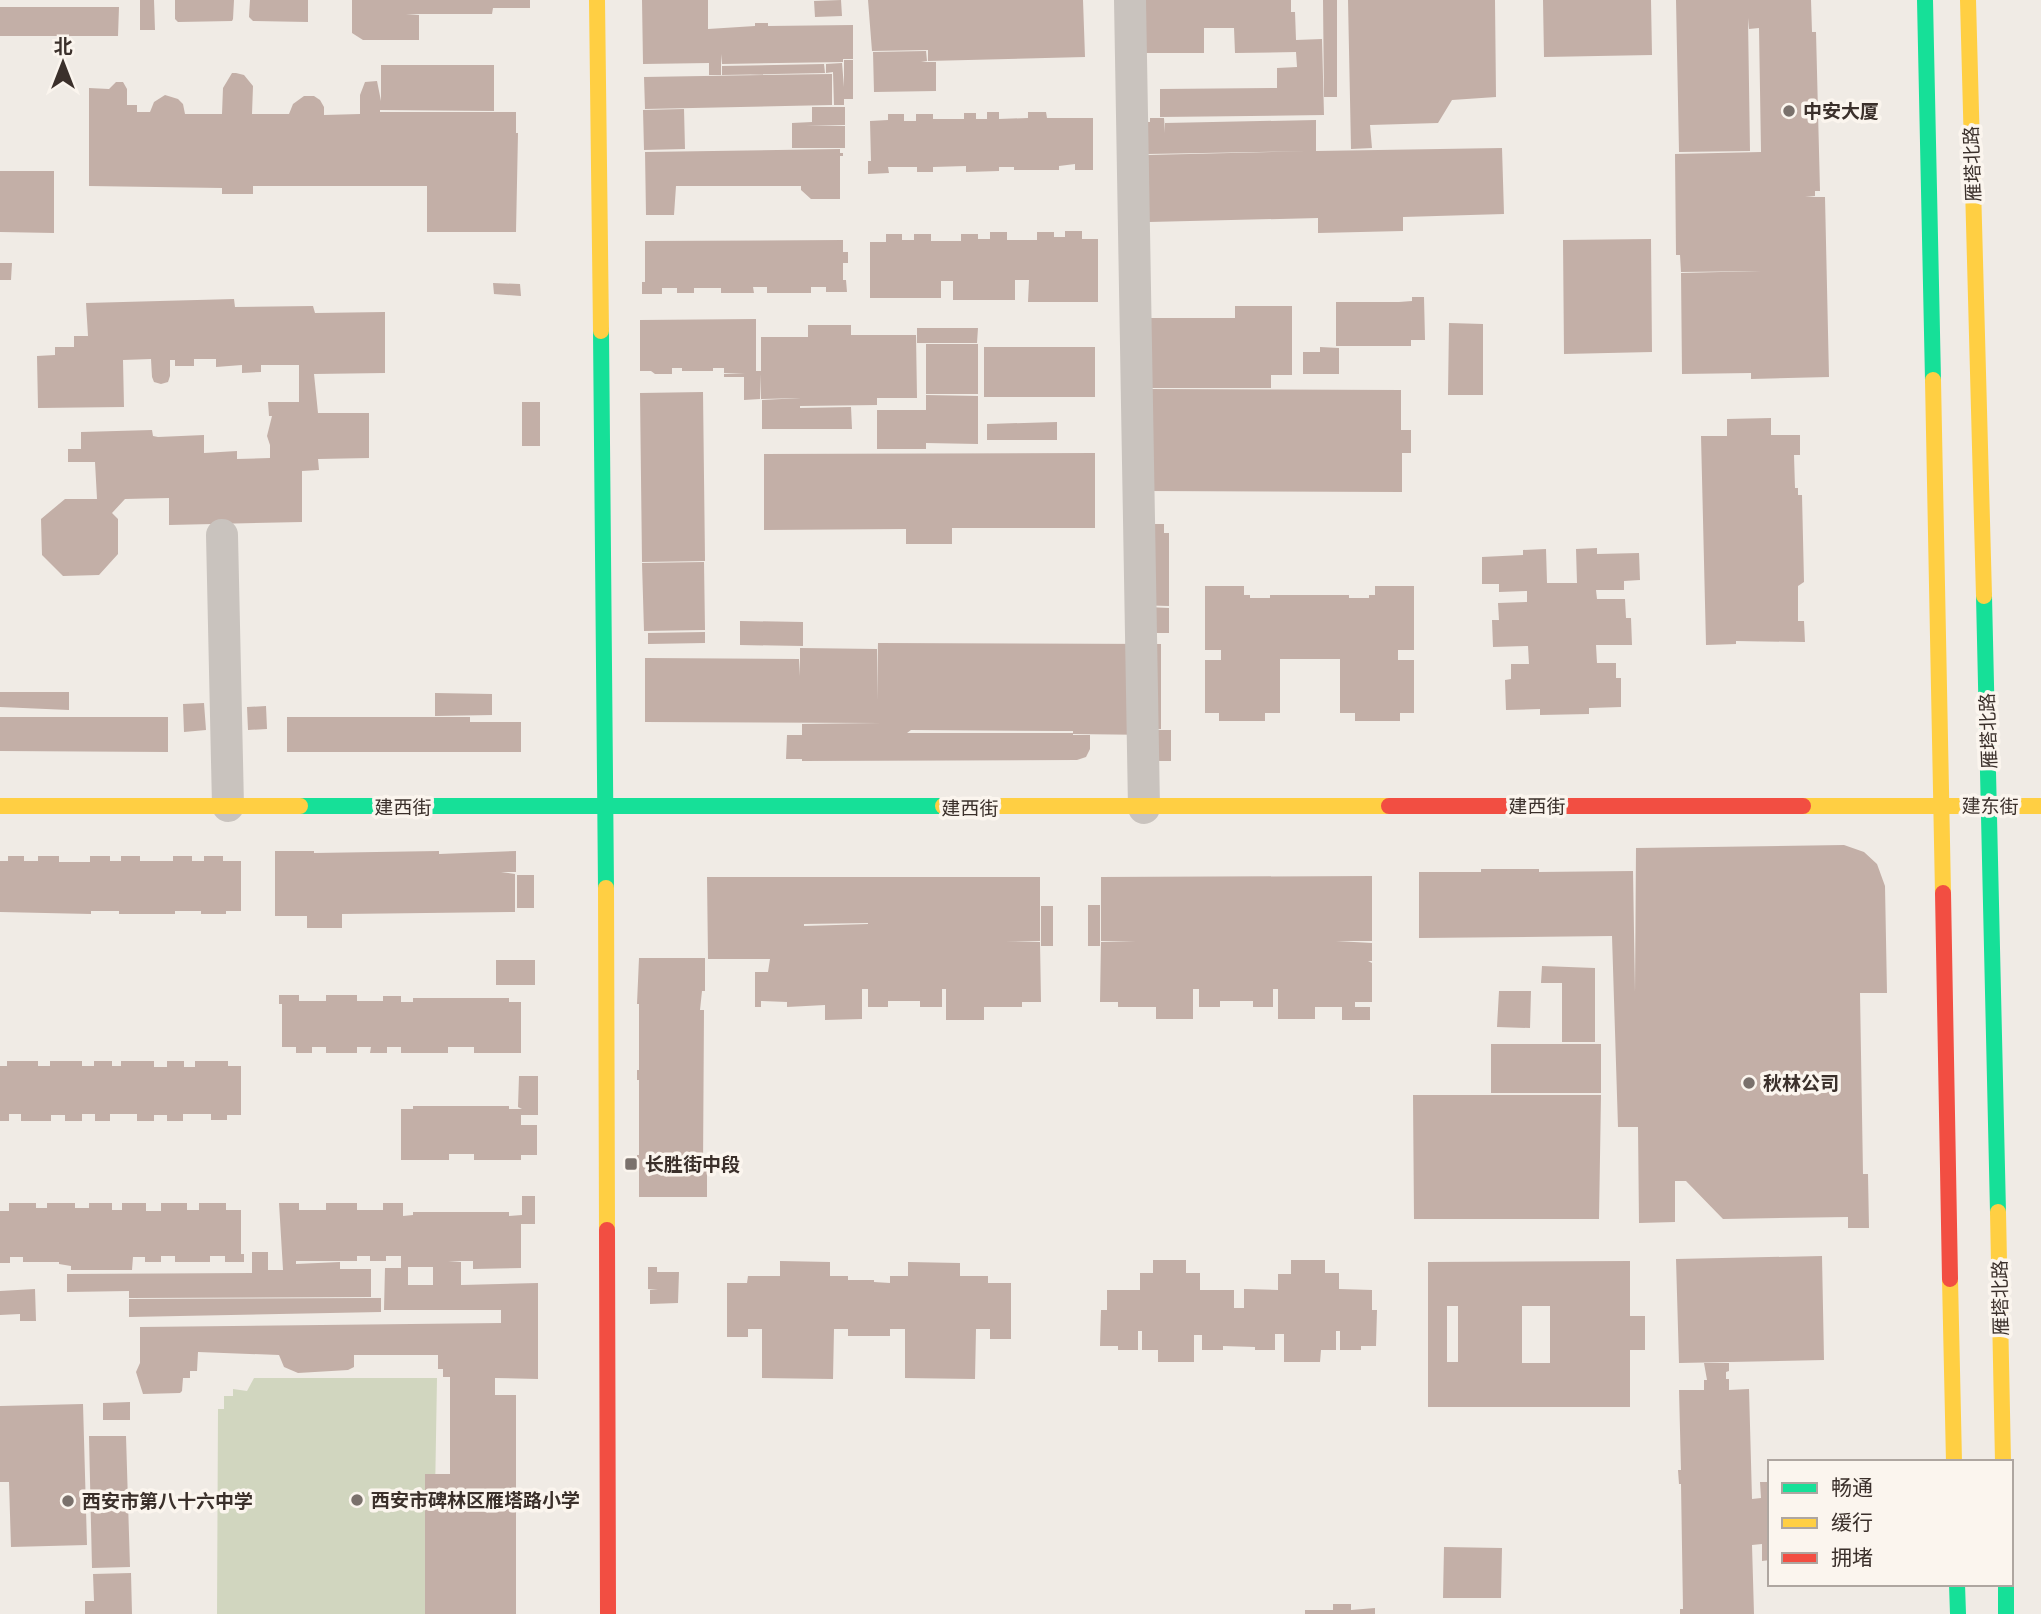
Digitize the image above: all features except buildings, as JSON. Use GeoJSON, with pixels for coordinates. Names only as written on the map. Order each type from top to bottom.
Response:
{"type":"FeatureCollection","features":[{"type":"Feature","properties":{"kind":"street"},"geometry":{"type":"LineString","coordinates":[[597,0],[606,807],[608,1614]]}},
{"type":"Feature","properties":{"kind":"street"},"geometry":{"type":"LineString","coordinates":[[1130,0],[1144,808]]}},
{"type":"Feature","properties":{"kind":"street"},"geometry":{"type":"LineString","coordinates":[[1925,0],[1954,1460]]}},
{"type":"Feature","properties":{"kind":"street","name":"雁塔北路"},"geometry":{"type":"LineString","coordinates":[[1968,0],[1990,806],[2003,1460]]}},
{"type":"Feature","properties":{"kind":"street"},"geometry":{"type":"LineString","coordinates":[[222,535],[228,806]]}},
{"type":"Feature","properties":{"kind":"street","name":"建西街"},"geometry":{"type":"LineString","coordinates":[[0,806],[1144,808],[1939,805]]}},
{"type":"Feature","properties":{"kind":"street","name":"建东街"},"geometry":{"type":"LineString","coordinates":[[1939,805],[2041,806]]}},
{"type":"Feature","properties":{"kind":"street"},"geometry":{"type":"LineString","coordinates":[[1957,1586],[1958,1614]]}},
{"type":"Feature","properties":{"kind":"street"},"geometry":{"type":"LineString","coordinates":[[2006,1586],[2007,1614]]}},
{"type":"Feature","properties":{"kind":"green space"},"geometry":{"type":"Polygon","coordinates":[[[254,1378],[437,1378],[433,1614],[217,1614],[218,1409],[224,1409],[224,1396],[233,1396],[233,1389],[247,1391],[254,1378]]]}},
{"type":"Feature","properties":{"kind":"traffic: fast"},"geometry":{"type":"LineString","coordinates":[[1925,0],[1933,380]]}},
{"type":"Feature","properties":{"kind":"traffic: fast"},"geometry":{"type":"LineString","coordinates":[[601,331],[606,888]]}},
{"type":"Feature","properties":{"kind":"traffic: fast"},"geometry":{"type":"LineString","coordinates":[[1984,596],[1998,1212]]}},
{"type":"Feature","properties":{"kind":"traffic: fast"},"geometry":{"type":"LineString","coordinates":[[300,806],[943,806]]}},
{"type":"Feature","properties":{"kind":"traffic: fast"},"geometry":{"type":"LineString","coordinates":[[1957,1586],[1958,1614]]}},
{"type":"Feature","properties":{"kind":"traffic: fast"},"geometry":{"type":"LineString","coordinates":[[2006,1586],[2006,1614]]}},
{"type":"Feature","properties":{"kind":"traffic: slow"},"geometry":{"type":"LineString","coordinates":[[597,0],[601,331]]}},
{"type":"Feature","properties":{"kind":"traffic: slow"},"geometry":{"type":"LineString","coordinates":[[1968,0],[1984,596]]}},
{"type":"Feature","properties":{"kind":"traffic: slow"},"geometry":{"type":"LineString","coordinates":[[1933,380],[1943,893]]}},
{"type":"Feature","properties":{"kind":"traffic: slow"},"geometry":{"type":"LineString","coordinates":[[0,806],[300,806]]}},
{"type":"Feature","properties":{"kind":"traffic: slow"},"geometry":{"type":"LineString","coordinates":[[943,806],[1389,806]]}},
{"type":"Feature","properties":{"kind":"traffic: slow"},"geometry":{"type":"LineString","coordinates":[[1803,806],[2041,806]]}},
{"type":"Feature","properties":{"kind":"traffic: slow"},"geometry":{"type":"LineString","coordinates":[[606,888],[607,1230]]}},
{"type":"Feature","properties":{"kind":"traffic: slow"},"geometry":{"type":"LineString","coordinates":[[1998,1212],[2003,1460]]}},
{"type":"Feature","properties":{"kind":"traffic: slow"},"geometry":{"type":"LineString","coordinates":[[1950,1279],[1954,1460]]}},
{"type":"Feature","properties":{"kind":"traffic: jam"},"geometry":{"type":"LineString","coordinates":[[1389,806],[1803,806]]}},
{"type":"Feature","properties":{"kind":"traffic: jam"},"geometry":{"type":"LineString","coordinates":[[1943,893],[1950,1279]]}},
{"type":"Feature","properties":{"kind":"traffic: jam"},"geometry":{"type":"LineString","coordinates":[[607,1230],[608,1614]]}},
{"type":"Feature","properties":{"kind":"place","name":"中安大厦"},"geometry":{"type":"Point","coordinates":[1789,111]}},
{"type":"Feature","properties":{"kind":"place","name":"秋林公司"},"geometry":{"type":"Point","coordinates":[1749,1083]}},
{"type":"Feature","properties":{"kind":"place","name":"长胜街中段"},"geometry":{"type":"Point","coordinates":[631,1164]}},
{"type":"Feature","properties":{"kind":"place","name":"西安市碑林区雁塔路小学"},"geometry":{"type":"Point","coordinates":[357,1500]}},
{"type":"Feature","properties":{"kind":"place","name":"西安市第八十六中学"},"geometry":{"type":"Point","coordinates":[68,1501]}}]}
